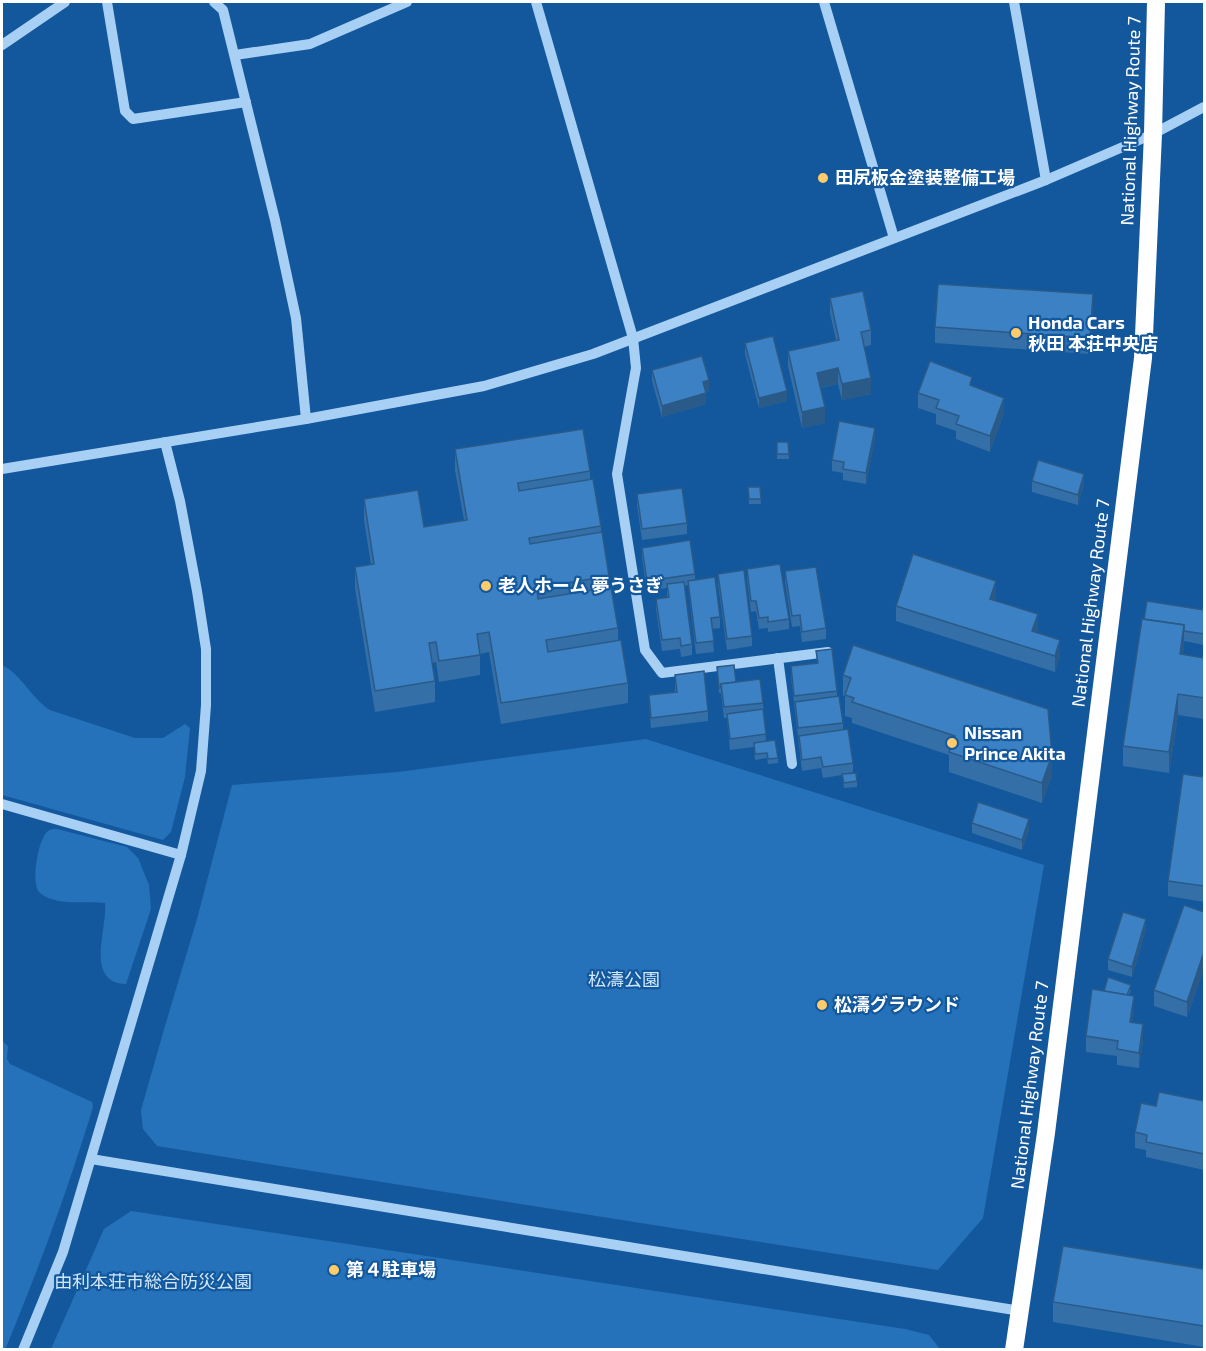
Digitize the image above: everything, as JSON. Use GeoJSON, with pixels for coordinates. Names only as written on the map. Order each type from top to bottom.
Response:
{"type":"FeatureCollection","features":[{"type":"Feature","properties":{"kind":"highway","name":"National Highway Route 7"},"geometry":{"type":"LineString","coordinates":[[1014,1350],[1047,1121],[1143,358],[1153,134],[1156,2]]}},
{"type":"Feature","properties":{"kind":"street"},"geometry":{"type":"LineString","coordinates":[[2,45],[65,2]]}},
{"type":"Feature","properties":{"kind":"street"},"geometry":{"type":"LineString","coordinates":[[107,2],[125,111],[133,119],[246,102]]}},
{"type":"Feature","properties":{"kind":"street"},"geometry":{"type":"LineString","coordinates":[[214,2],[223,10],[275,220],[296,318],[306,419]]}},
{"type":"Feature","properties":{"kind":"street"},"geometry":{"type":"LineString","coordinates":[[235,55],[310,44],[407,2]]}},
{"type":"Feature","properties":{"kind":"street"},"geometry":{"type":"LineString","coordinates":[[536,2],[633,338],[636,368],[617,474],[645,650],[662,673],[828,652]]}},
{"type":"Feature","properties":{"kind":"street"},"geometry":{"type":"LineString","coordinates":[[824,2],[894,238]]}},
{"type":"Feature","properties":{"kind":"street"},"geometry":{"type":"LineString","coordinates":[[1014,2],[1046,180]]}},
{"type":"Feature","properties":{"kind":"street"},"geometry":{"type":"LineString","coordinates":[[2,469],[306,419],[484,386],[593,354],[1046,180],[1153,134],[1204,107]]}},
{"type":"Feature","properties":{"kind":"street"},"geometry":{"type":"LineString","coordinates":[[23,1350],[63,1252],[181,855],[201,771],[206,705],[206,650],[186,535],[165,442]]}},
{"type":"Feature","properties":{"kind":"street"},"geometry":{"type":"LineString","coordinates":[[778,658],[792,764]]}},
{"type":"Feature","properties":{"kind":"street"},"geometry":{"type":"LineString","coordinates":[[2,804],[181,855]]}},
{"type":"Feature","properties":{"kind":"street"},"geometry":{"type":"LineString","coordinates":[[91,1159],[1020,1311]]}},
{"type":"Feature","properties":{"kind":"green space"},"geometry":{"type":"Polygon","coordinates":[[[2,665],[9,669],[50,710],[135,738],[163,738],[185,724],[190,728],[185,777],[171,832],[163,840],[2,795],[2,665]]]}},
{"type":"Feature","properties":{"kind":"green space","name":"松濤公園"},"geometry":{"type":"Polygon","coordinates":[[[646,739],[1044,865],[983,1218],[938,1270],[157,1146],[143,1129],[141,1110],[197,919],[232,785],[398,772],[646,739]]]}},
{"type":"Feature","properties":{"kind":"green space"},"geometry":{"type":"Polygon","coordinates":[[[57,829],[127,847],[138,858],[149,885],[151,909],[126,984],[113,981],[105,974],[102,964],[105,903],[63,902],[47,897],[37,888],[36,862],[41,843],[48,831],[57,829]]]}},
{"type":"Feature","properties":{"kind":"green space"},"geometry":{"type":"Polygon","coordinates":[[[2,1041],[8,1046],[7,1059],[10,1064],[92,1102],[93,1107],[52,1230],[5,1350],[2,1349],[2,1041]]]}},
{"type":"Feature","properties":{"kind":"green space","name":"由利本荘市総合防災公園"},"geometry":{"type":"Polygon","coordinates":[[[131,1211],[905,1329],[929,1335],[940,1349],[51,1349],[104,1229],[131,1211]]]}},
{"type":"Feature","properties":{"kind":"building"},"geometry":{"type":"Polygon","coordinates":[[[938,284],[1093,294],[1090,338],[935,327],[938,284]]]}},
{"type":"Feature","properties":{"kind":"building"},"geometry":{"type":"Polygon","coordinates":[[[863,291],[871,330],[861,332],[871,378],[842,384],[838,368],[817,373],[825,407],[802,412],[788,351],[839,340],[830,298],[863,291]]]}},
{"type":"Feature","properties":{"kind":"building"},"geometry":{"type":"Polygon","coordinates":[[[773,336],[787,391],[759,398],[745,343],[773,336]]]}},
{"type":"Feature","properties":{"kind":"building"},"geometry":{"type":"Polygon","coordinates":[[[702,356],[709,380],[703,382],[706,393],[662,406],[652,370],[702,356]]]}},
{"type":"Feature","properties":{"kind":"building"},"geometry":{"type":"Polygon","coordinates":[[[930,361],[972,377],[970,385],[1004,398],[990,436],[956,424],[959,416],[936,408],[939,400],[918,393],[930,361]]]}},
{"type":"Feature","properties":{"kind":"building"},"geometry":{"type":"Polygon","coordinates":[[[839,421],[875,428],[866,473],[843,469],[844,462],[832,460],[839,421]]]}},
{"type":"Feature","properties":{"kind":"building","name":"老人ホーム 夢うさぎ"},"geometry":{"type":"Polygon","coordinates":[[[583,429],[590,471],[518,483],[519,491],[593,479],[601,526],[529,538],[530,544],[602,532],[609,576],[537,588],[538,599],[611,587],[618,628],[546,640],[548,652],[621,640],[628,683],[501,703],[489,632],[477,634],[480,655],[439,661],[436,642],[429,643],[435,681],[375,691],[355,567],[374,564],[364,499],[418,490],[424,527],[467,520],[455,449],[583,429]]]}},
{"type":"Feature","properties":{"kind":"building"},"geometry":{"type":"Polygon","coordinates":[[[777,442],[788,442],[789,454],[777,454],[777,442]]]}},
{"type":"Feature","properties":{"kind":"building"},"geometry":{"type":"Polygon","coordinates":[[[1038,460],[1084,474],[1078,495],[1032,481],[1038,460]]]}},
{"type":"Feature","properties":{"kind":"building"},"geometry":{"type":"Polygon","coordinates":[[[748,487],[760,487],[761,499],[749,499],[748,487]]]}},
{"type":"Feature","properties":{"kind":"building"},"geometry":{"type":"Polygon","coordinates":[[[682,488],[687,523],[642,529],[637,494],[682,488]]]}},
{"type":"Feature","properties":{"kind":"building"},"geometry":{"type":"Polygon","coordinates":[[[690,540],[695,574],[647,581],[642,548],[690,540]]]}},
{"type":"Feature","properties":{"kind":"building"},"geometry":{"type":"Polygon","coordinates":[[[913,554],[996,581],[990,599],[1038,614],[1032,631],[1060,640],[1055,656],[896,606],[913,554]]]}},
{"type":"Feature","properties":{"kind":"building"},"geometry":{"type":"Polygon","coordinates":[[[780,564],[789,619],[768,622],[768,617],[759,618],[756,601],[751,601],[747,569],[780,564]]]}},
{"type":"Feature","properties":{"kind":"building"},"geometry":{"type":"Polygon","coordinates":[[[816,567],[826,628],[802,632],[800,615],[792,616],[785,571],[816,567]]]}},
{"type":"Feature","properties":{"kind":"building"},"geometry":{"type":"Polygon","coordinates":[[[744,570],[752,636],[727,639],[718,574],[744,570]]]}},
{"type":"Feature","properties":{"kind":"building"},"geometry":{"type":"Polygon","coordinates":[[[715,577],[720,617],[711,618],[714,641],[696,643],[688,581],[715,577]]]}},
{"type":"Feature","properties":{"kind":"building"},"geometry":{"type":"Polygon","coordinates":[[[684,582],[692,644],[681,646],[680,638],[662,640],[656,599],[669,597],[667,584],[684,582]]]}},
{"type":"Feature","properties":{"kind":"building"},"geometry":{"type":"Polygon","coordinates":[[[1147,601],[1204,610],[1204,634],[1184,631],[1184,625],[1144,619],[1147,601]]]}},
{"type":"Feature","properties":{"kind":"building"},"geometry":{"type":"Polygon","coordinates":[[[1142,619],[1184,625],[1180,654],[1204,658],[1204,698],[1178,694],[1169,752],[1123,746],[1142,619]]]}},
{"type":"Feature","properties":{"kind":"building"},"geometry":{"type":"Polygon","coordinates":[[[853,645],[1048,709],[1052,755],[1042,783],[949,752],[955,736],[852,702],[854,698],[845,695],[851,678],[843,675],[853,645]]]}},
{"type":"Feature","properties":{"kind":"building"},"geometry":{"type":"Polygon","coordinates":[[[832,649],[837,691],[794,696],[791,666],[818,663],[816,651],[832,649]]]}},
{"type":"Feature","properties":{"kind":"building"},"geometry":{"type":"Polygon","coordinates":[[[734,665],[736,682],[721,684],[719,688],[717,667],[734,665]]]}},
{"type":"Feature","properties":{"kind":"building"},"geometry":{"type":"Polygon","coordinates":[[[704,671],[708,711],[651,718],[649,695],[677,692],[675,675],[704,671]]]}},
{"type":"Feature","properties":{"kind":"building"},"geometry":{"type":"Polygon","coordinates":[[[760,679],[763,703],[724,707],[721,684],[760,679]]]}},
{"type":"Feature","properties":{"kind":"building"},"geometry":{"type":"Polygon","coordinates":[[[839,696],[843,723],[798,728],[795,702],[839,696]]]}},
{"type":"Feature","properties":{"kind":"building"},"geometry":{"type":"Polygon","coordinates":[[[763,709],[766,734],[730,739],[727,714],[763,709]]]}},
{"type":"Feature","properties":{"kind":"building"},"geometry":{"type":"Polygon","coordinates":[[[848,729],[853,763],[823,767],[821,757],[802,760],[799,736],[848,729]]]}},
{"type":"Feature","properties":{"kind":"building"},"geometry":{"type":"Polygon","coordinates":[[[775,740],[778,758],[768,759],[767,753],[755,754],[754,743],[775,740]]]}},
{"type":"Feature","properties":{"kind":"building"},"geometry":{"type":"Polygon","coordinates":[[[856,773],[857,781],[844,783],[842,774],[856,773]]]}},
{"type":"Feature","properties":{"kind":"building"},"geometry":{"type":"Polygon","coordinates":[[[1183,774],[1204,777],[1204,886],[1168,881],[1183,774]]]}},
{"type":"Feature","properties":{"kind":"building"},"geometry":{"type":"Polygon","coordinates":[[[978,802],[1029,819],[1022,840],[972,823],[978,802]]]}},
{"type":"Feature","properties":{"kind":"building"},"geometry":{"type":"Polygon","coordinates":[[[1184,905],[1204,912],[1204,952],[1187,1002],[1154,990],[1184,905]]]}},
{"type":"Feature","properties":{"kind":"building"},"geometry":{"type":"Polygon","coordinates":[[[1123,912],[1146,919],[1132,967],[1108,959],[1123,912]]]}},
{"type":"Feature","properties":{"kind":"building"},"geometry":{"type":"Polygon","coordinates":[[[1108,977],[1131,985],[1127,995],[1104,991],[1108,977]]]}},
{"type":"Feature","properties":{"kind":"building"},"geometry":{"type":"Polygon","coordinates":[[[1092,989],[1134,996],[1130,1022],[1143,1024],[1139,1053],[1117,1049],[1118,1041],[1086,1036],[1092,989]]]}},
{"type":"Feature","properties":{"kind":"building"},"geometry":{"type":"Polygon","coordinates":[[[1159,1092],[1204,1101],[1204,1154],[1146,1142],[1147,1135],[1135,1132],[1141,1103],[1156,1106],[1159,1092]]]}},
{"type":"Feature","properties":{"kind":"building"},"geometry":{"type":"Polygon","coordinates":[[[1063,1246],[1204,1269],[1204,1326],[1053,1302],[1063,1246]]]}},
{"type":"Feature","properties":{"kind":"place","name":"田尻板金塗装整備工場"},"geometry":{"type":"Point","coordinates":[823,178]}},
{"type":"Feature","properties":{"kind":"place","name":"Honda Cars 秋田 本荘中央店"},"geometry":{"type":"Point","coordinates":[1016,333]}},
{"type":"Feature","properties":{"kind":"place","name":"老人ホーム 夢うさぎ"},"geometry":{"type":"Point","coordinates":[486,586]}},
{"type":"Feature","properties":{"kind":"place","name":"Nissan Prince Akita"},"geometry":{"type":"Point","coordinates":[952,743]}},
{"type":"Feature","properties":{"kind":"place","name":"松濤グラウンド"},"geometry":{"type":"Point","coordinates":[822,1005]}},
{"type":"Feature","properties":{"kind":"place","name":"第４駐車場"},"geometry":{"type":"Point","coordinates":[334,1270]}}]}
